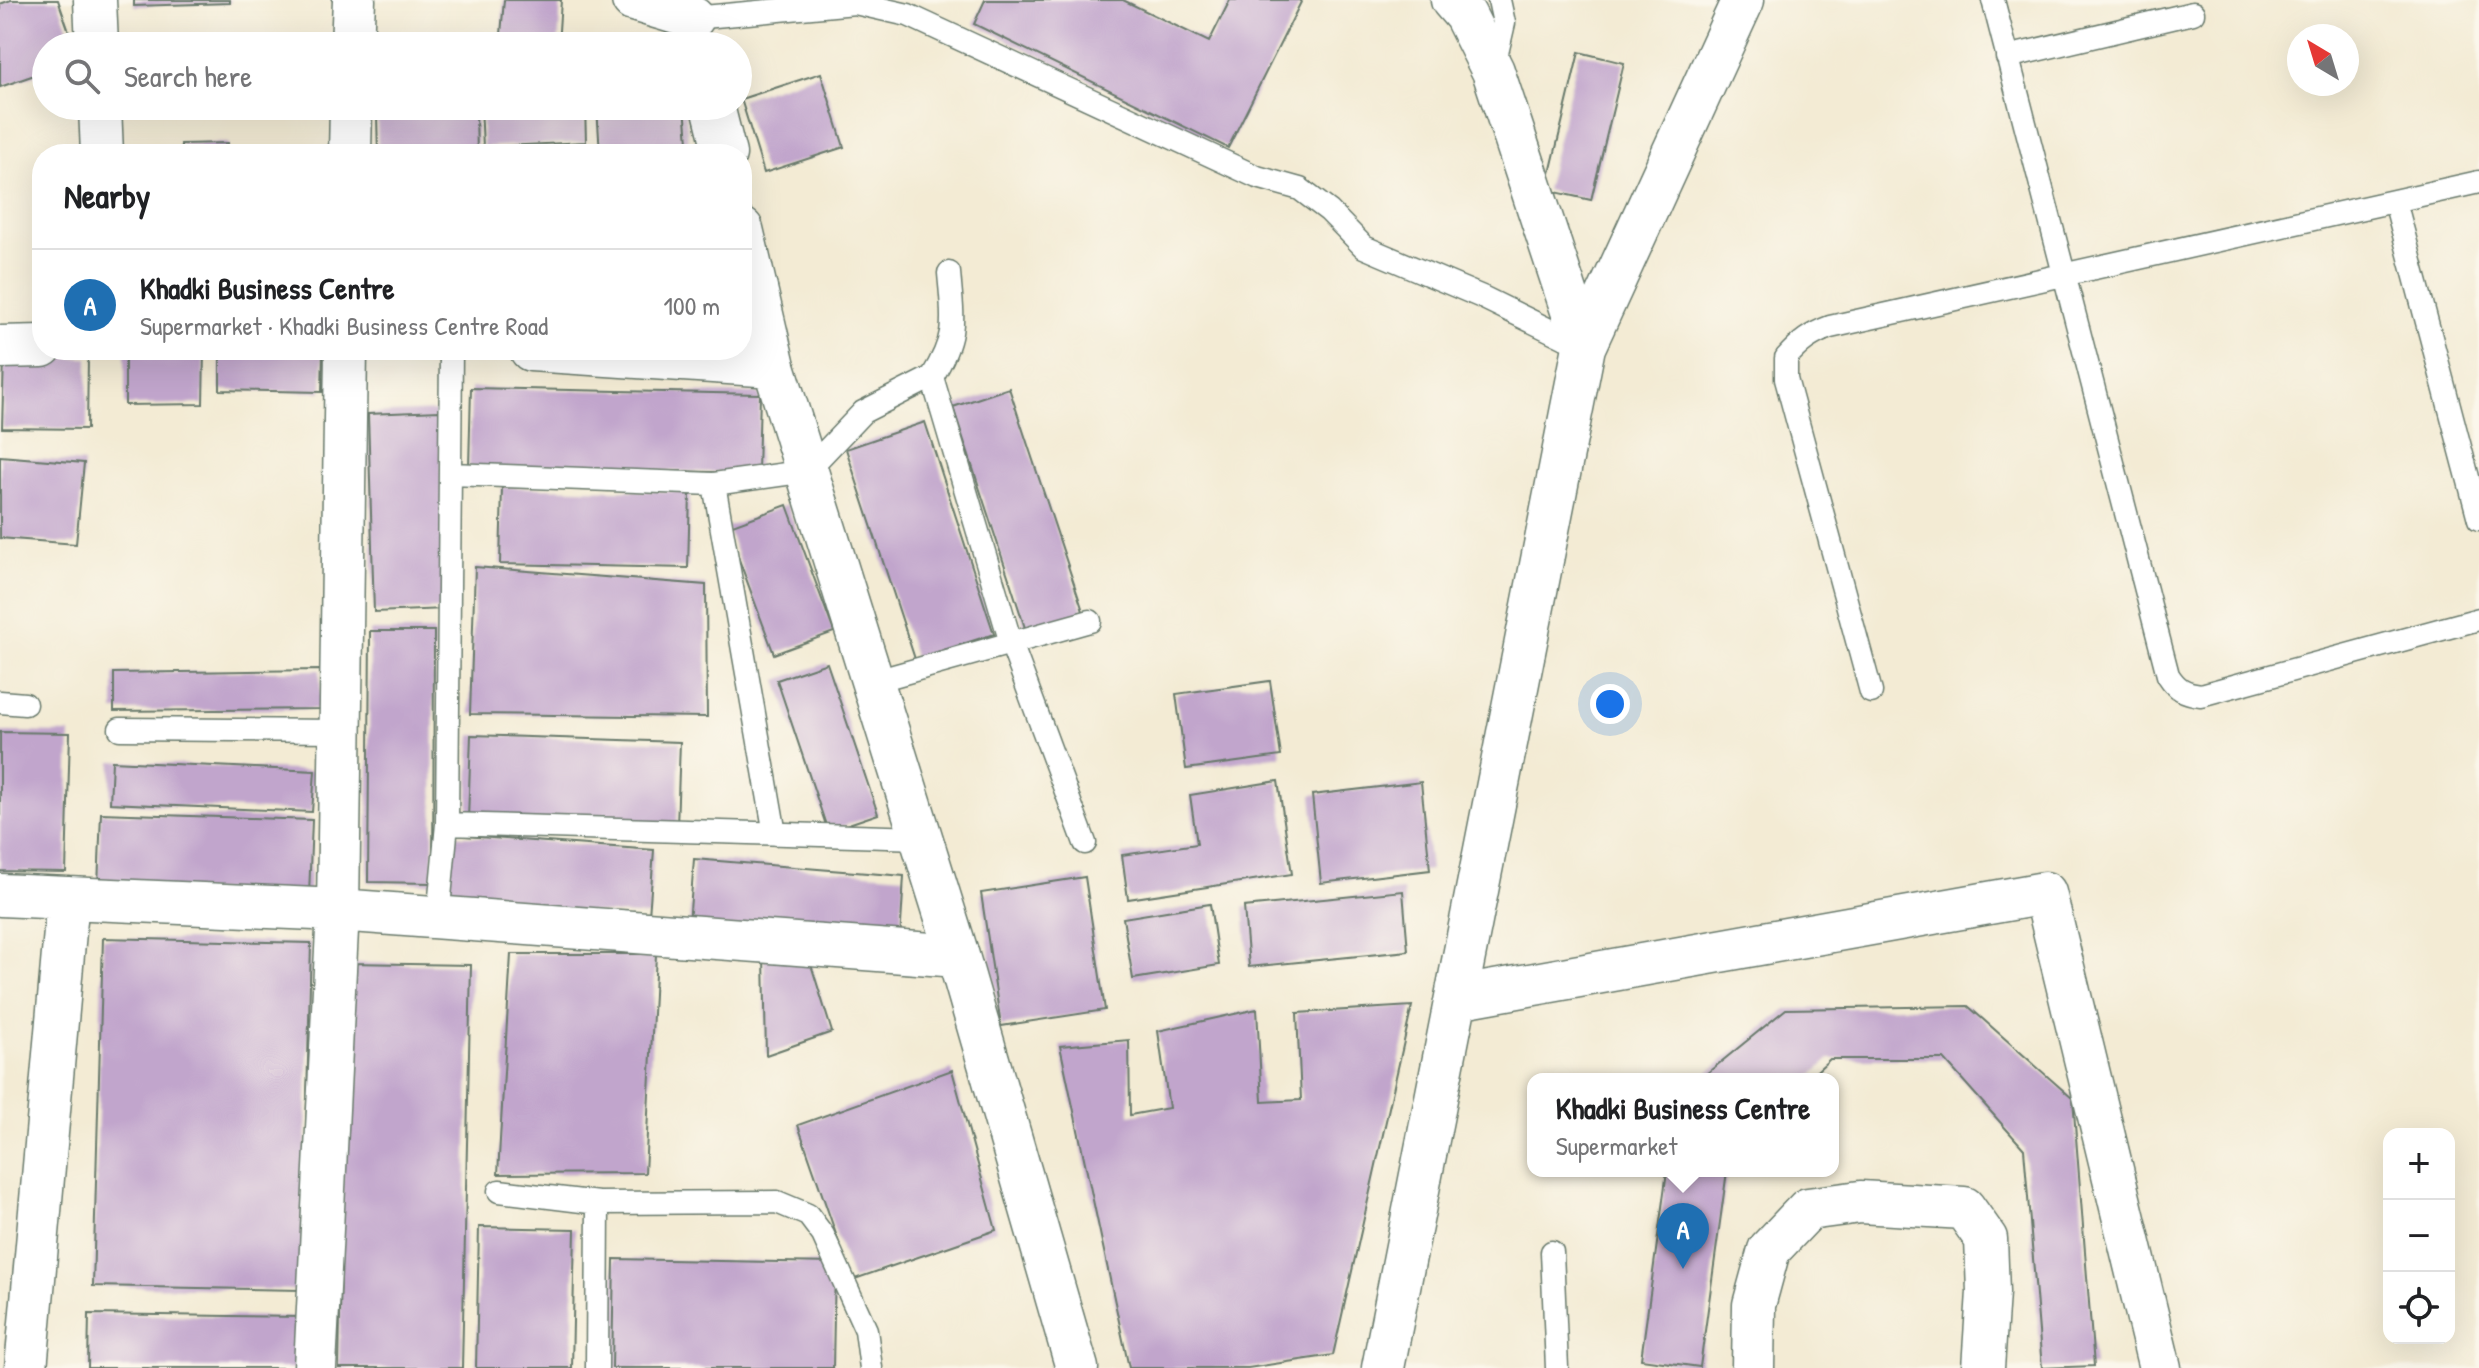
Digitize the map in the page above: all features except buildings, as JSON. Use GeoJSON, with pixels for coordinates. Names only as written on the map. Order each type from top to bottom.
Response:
{"type":"FeatureCollection","features":[{"type":"Feature","properties":{"kind":"street"},"geometry":{"type":"LineString","coordinates":[[95,0],[96,32]]}},
{"type":"Feature","properties":{"kind":"street"},"geometry":{"type":"LineString","coordinates":[[353,32],[354,0]]}},
{"type":"Feature","properties":{"kind":"street"},"geometry":{"type":"LineString","coordinates":[[633,0],[693,21]]}},
{"type":"Feature","properties":{"kind":"street"},"geometry":{"type":"LineString","coordinates":[[1452,0],[1465,15],[1493,71],[1584,347]]}},
{"type":"Feature","properties":{"kind":"street"},"geometry":{"type":"LineString","coordinates":[[1383,1368],[1584,347],[1743,0]]}},
{"type":"Feature","properties":{"kind":"street"},"geometry":{"type":"LineString","coordinates":[[101,120],[102,144]]}},
{"type":"Feature","properties":{"kind":"street"},"geometry":{"type":"LineString","coordinates":[[350,144],[351,120]]}},
{"type":"Feature","properties":{"kind":"street"},"geometry":{"type":"LineString","coordinates":[[716,120],[722,144]]}},
{"type":"Feature","properties":{"kind":"street"},"geometry":{"type":"LineString","coordinates":[[752,272],[774,366],[958,956],[1077,1368]]}},
{"type":"Feature","properties":{"kind":"street"},"geometry":{"type":"LineString","coordinates":[[0,347],[32,346]]}},
{"type":"Feature","properties":{"kind":"street"},"geometry":{"type":"LineString","coordinates":[[315,1368],[338,910],[346,360]]}},
{"type":"Feature","properties":{"kind":"street"},"geometry":{"type":"LineString","coordinates":[[683,360],[774,366]]}},
{"type":"Feature","properties":{"kind":"street"},"geometry":{"type":"LineString","coordinates":[[1456,998],[2045,893],[2160,1368]]}},
{"type":"Feature","properties":{"kind":"street"},"geometry":{"type":"LineString","coordinates":[[0,895],[338,910],[958,956]]}},
{"type":"Feature","properties":{"kind":"street"},"geometry":{"type":"LineString","coordinates":[[26,1368],[68,898]]}},
{"type":"Feature","properties":{"kind":"street"},"geometry":{"type":"LineString","coordinates":[[1753,1368],[1754,1305],[1769,1250],[1808,1209],[1860,1202],[1964,1208],[1986,1239],[1988,1292],[1983,1368]]}},
{"type":"Feature","properties":{"kind":"lane"},"geometry":{"type":"LineString","coordinates":[[1493,71],[1504,23],[1499,0]]}},
{"type":"Feature","properties":{"kind":"lane"},"geometry":{"type":"LineString","coordinates":[[1993,0],[2168,675],[2176,686],[2186,693],[2201,695],[2479,619]]}},
{"type":"Feature","properties":{"kind":"lane"},"geometry":{"type":"LineString","coordinates":[[693,21],[855,3],[908,15],[1257,177],[1300,189],[1329,211],[1364,247],[1482,297],[1584,347]]}},
{"type":"Feature","properties":{"kind":"lane"},"geometry":{"type":"LineString","coordinates":[[2007,57],[2193,13]]}},
{"type":"Feature","properties":{"kind":"lane"},"geometry":{"type":"LineString","coordinates":[[1871,692],[1786,379],[1786,358],[1811,334],[1830,327],[2479,182]]}},
{"type":"Feature","properties":{"kind":"lane"},"geometry":{"type":"LineString","coordinates":[[2395,201],[2479,519]]}},
{"type":"Feature","properties":{"kind":"lane"},"geometry":{"type":"LineString","coordinates":[[450,474],[714,484],[807,471],[863,412],[932,377],[949,349],[954,326],[949,273]]}},
{"type":"Feature","properties":{"kind":"lane"},"geometry":{"type":"LineString","coordinates":[[438,918],[447,824],[451,360]]}},
{"type":"Feature","properties":{"kind":"lane"},"geometry":{"type":"LineString","coordinates":[[932,377],[1011,643],[1085,843]]}},
{"type":"Feature","properties":{"kind":"lane"},"geometry":{"type":"LineString","coordinates":[[714,484],[775,834]]}},
{"type":"Feature","properties":{"kind":"lane"},"geometry":{"type":"LineString","coordinates":[[872,682],[1090,621]]}},
{"type":"Feature","properties":{"kind":"lane"},"geometry":{"type":"LineString","coordinates":[[0,702],[25,704]]}},
{"type":"Feature","properties":{"kind":"lane"},"geometry":{"type":"LineString","coordinates":[[120,729],[340,731]]}},
{"type":"Feature","properties":{"kind":"lane"},"geometry":{"type":"LineString","coordinates":[[447,824],[921,838]]}},
{"type":"Feature","properties":{"kind":"lane"},"geometry":{"type":"LineString","coordinates":[[499,1191],[598,1203],[777,1202],[808,1215],[823,1235],[866,1330],[871,1368]]}},
{"type":"Feature","properties":{"kind":"lane"},"geometry":{"type":"LineString","coordinates":[[597,1368],[598,1203]]}},
{"type":"Feature","properties":{"kind":"lane"},"geometry":{"type":"LineString","coordinates":[[1552,1252],[1557,1368]]}},
{"type":"Feature","properties":{"kind":"place","name":"Khadki Business Centre"},"geometry":{"type":"Point","coordinates":[1683,1269]}}]}
